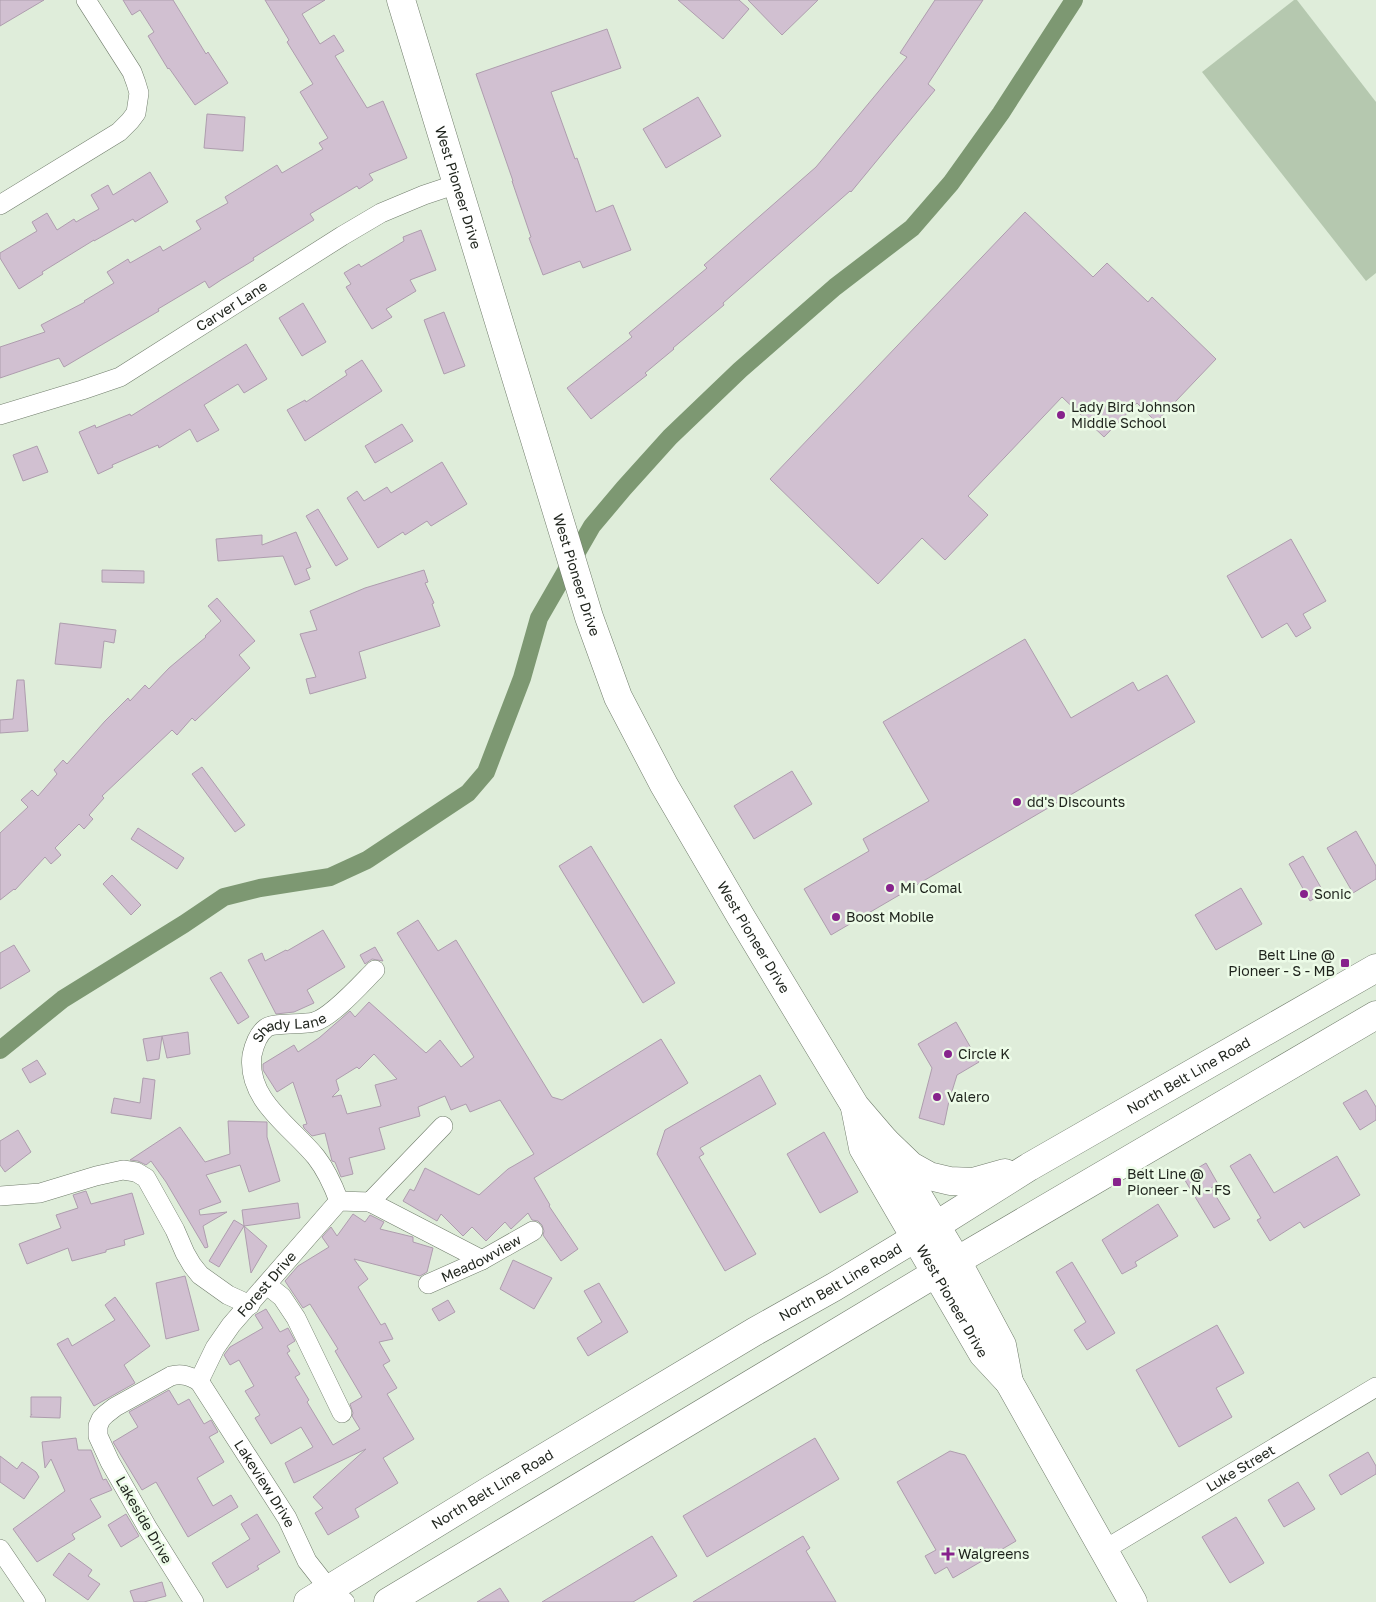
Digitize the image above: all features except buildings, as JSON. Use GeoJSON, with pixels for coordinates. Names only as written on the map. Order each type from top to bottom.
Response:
{"type":"FeatureCollection","features":[{"type":"Feature","properties":{"kind":"main road","name":"West Pioneer Drive"},"geometry":{"type":"LineString","coordinates":[[401,0],[588,617],[618,697],[664,785],[741,917],[855,1106],[885,1141],[925,1232]]}},
{"type":"Feature","properties":{"kind":"main road","name":"North Belt Line Road"},"geometry":{"type":"LineString","coordinates":[[327,1598],[608,1420],[754,1332],[834,1287],[1028,1167],[1376,968]]}},
{"type":"Feature","properties":{"kind":"main road"},"geometry":{"type":"LineString","coordinates":[[388,1602],[946,1267],[1376,1015]]}},
{"type":"Feature","properties":{"kind":"main road","name":"West Pioneer Drive"},"geometry":{"type":"LineString","coordinates":[[855,1106],[863,1148],[925,1232],[946,1267],[983,1354],[1009,1382],[1133,1602]]}},
{"type":"Feature","properties":{"kind":"main road"},"geometry":{"type":"LineString","coordinates":[[885,1141],[911,1166],[929,1176],[950,1181],[973,1182],[1028,1167]]}},
{"type":"Feature","properties":{"kind":"main road"},"geometry":{"type":"LineString","coordinates":[[608,1420],[625,1459]]}},
{"type":"Feature","properties":{"kind":"street"},"geometry":{"type":"LineString","coordinates":[[0,205],[119,132],[136,113],[139,93],[132,72],[86,0]]}},
{"type":"Feature","properties":{"kind":"street","name":"Carver Lane"},"geometry":{"type":"LineString","coordinates":[[0,415],[120,377],[333,241],[381,213],[457,184]]}},
{"type":"Feature","properties":{"kind":"street","name":"Shady Lane"},"geometry":{"type":"LineString","coordinates":[[339,1200],[329,1175],[315,1156],[273,1114],[255,1084],[252,1074],[254,1045],[265,1029],[274,1025],[316,1022],[336,1008],[375,970]]}},
{"type":"Feature","properties":{"kind":"street"},"geometry":{"type":"LineString","coordinates":[[370,1202],[443,1126]]}},
{"type":"Feature","properties":{"kind":"street"},"geometry":{"type":"LineString","coordinates":[[0,1196],[40,1194],[96,1176],[123,1170],[136,1172],[146,1178],[175,1230],[185,1253],[200,1275],[228,1295],[250,1305]]}},
{"type":"Feature","properties":{"kind":"street"},"geometry":{"type":"LineString","coordinates":[[339,1200],[370,1202],[482,1260]]}},
{"type":"Feature","properties":{"kind":"street","name":"Forest Drive"},"geometry":{"type":"LineString","coordinates":[[199,1381],[215,1348],[231,1325],[339,1200]]}},
{"type":"Feature","properties":{"kind":"street","name":"Meadowview"},"geometry":{"type":"LineString","coordinates":[[428,1284],[482,1260],[533,1231]]}},
{"type":"Feature","properties":{"kind":"street"},"geometry":{"type":"LineString","coordinates":[[267,1285],[282,1297],[296,1318],[342,1413]]}},
{"type":"Feature","properties":{"kind":"street","name":"Lakeside Drive"},"geometry":{"type":"LineString","coordinates":[[194,1602],[147,1527],[110,1462],[98,1436],[98,1426],[101,1419],[115,1407],[171,1376],[185,1374],[199,1381]]}},
{"type":"Feature","properties":{"kind":"street","name":"Lakeview Drive"},"geometry":{"type":"LineString","coordinates":[[199,1381],[287,1518],[327,1598]]}},
{"type":"Feature","properties":{"kind":"street","name":"Luke Street"},"geometry":{"type":"LineString","coordinates":[[1104,1550],[1376,1386]]}},
{"type":"Feature","properties":{"kind":"street"},"geometry":{"type":"LineString","coordinates":[[0,1549],[36,1602]]}},
{"type":"Feature","properties":{"kind":"green space"},"geometry":{"type":"Polygon","coordinates":[[[1294,0],[1297,0],[1376,102],[1376,273],[1366,281],[1202,72],[1294,0]]]}},
{"type":"Feature","properties":{"kind":"waterway"},"geometry":{"type":"LineString","coordinates":[[0,1050],[63,999],[224,897],[260,888],[330,877],[367,860],[468,793],[486,772],[522,678],[539,618],[592,526],[670,437],[740,370],[835,287],[912,228],[951,183],[1001,113],[1074,0]]}},
{"type":"Feature","properties":{"kind":"place","name":"Lady Bird Johnson Middle School"},"geometry":{"type":"Point","coordinates":[1061,415]}},
{"type":"Feature","properties":{"kind":"place","name":"dd's Discounts"},"geometry":{"type":"Point","coordinates":[1017,802]}},
{"type":"Feature","properties":{"kind":"place","name":"Mi Comal"},"geometry":{"type":"Point","coordinates":[890,888]}},
{"type":"Feature","properties":{"kind":"place","name":"Sonic"},"geometry":{"type":"Point","coordinates":[1304,894]}},
{"type":"Feature","properties":{"kind":"place","name":"Boost Mobile"},"geometry":{"type":"Point","coordinates":[836,917]}},
{"type":"Feature","properties":{"kind":"place","name":"Belt Line @ Pioneer - S - MB"},"geometry":{"type":"Point","coordinates":[1345,963]}},
{"type":"Feature","properties":{"kind":"place","name":"Circle K"},"geometry":{"type":"Point","coordinates":[948,1054]}},
{"type":"Feature","properties":{"kind":"place","name":"Valero"},"geometry":{"type":"Point","coordinates":[937,1097]}},
{"type":"Feature","properties":{"kind":"place","name":"Belt Line @ Pioneer - N - FS"},"geometry":{"type":"Point","coordinates":[1117,1182]}},
{"type":"Feature","properties":{"kind":"place","name":"Walgreens"},"geometry":{"type":"Point","coordinates":[948,1554]}}]}
